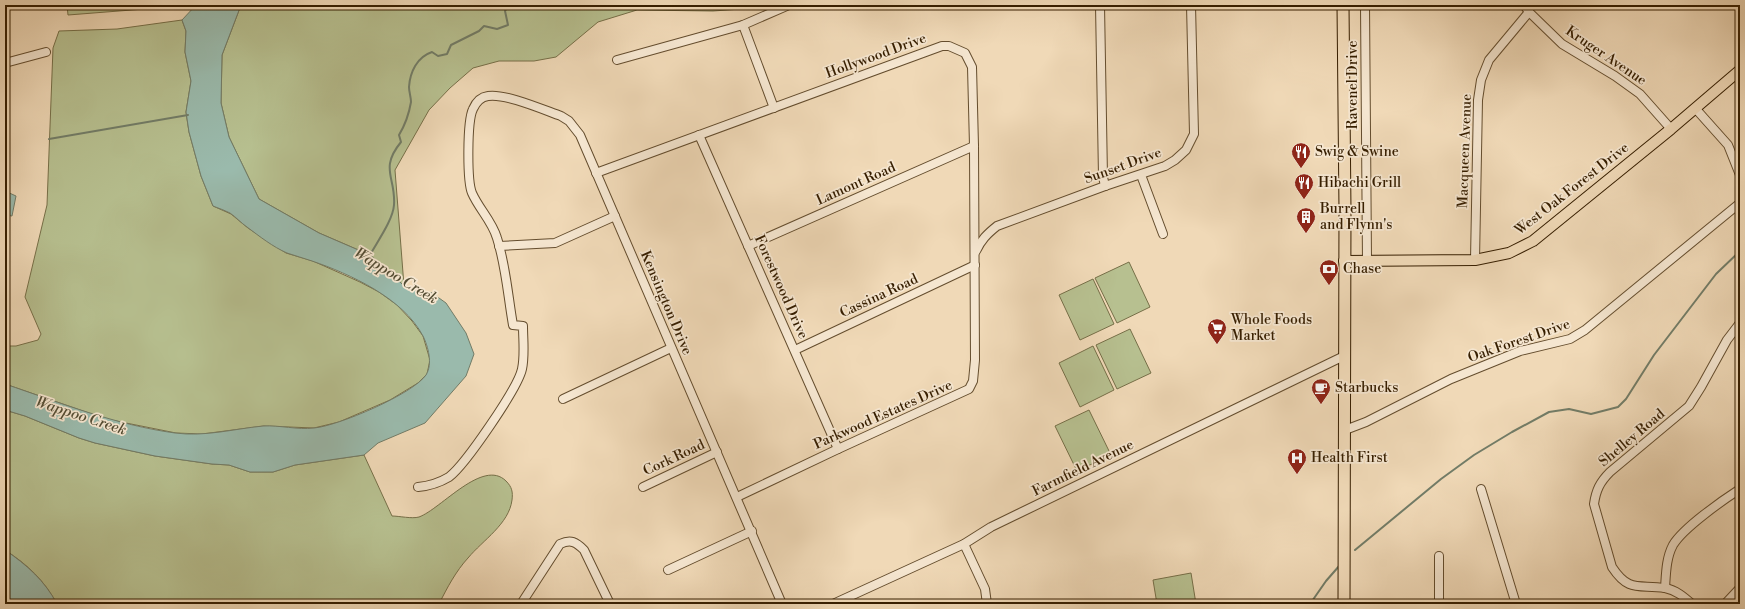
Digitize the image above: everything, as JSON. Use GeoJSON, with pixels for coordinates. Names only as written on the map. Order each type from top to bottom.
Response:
{"type":"FeatureCollection","features":[{"type":"Feature","properties":{"kind":"highway"},"geometry":{"type":"LineString","coordinates":[[1343,5],[1345,430],[1344,604]]}},
{"type":"Feature","properties":{"kind":"main road","name":"West Oak Forest Drive"},"geometry":{"type":"LineString","coordinates":[[1344,261],[1475,260],[1509,253],[1533,241],[1671,130],[1740,70]]}},
{"type":"Feature","properties":{"kind":"street"},"geometry":{"type":"LineString","coordinates":[[617,60],[743,25],[789,5]]}},
{"type":"Feature","properties":{"kind":"street"},"geometry":{"type":"LineString","coordinates":[[1100,5],[1103,177],[1105,186]]}},
{"type":"Feature","properties":{"kind":"street","name":"Sunset Drive"},"geometry":{"type":"LineString","coordinates":[[975,253],[980,241],[986,234],[997,226],[1105,186],[1165,166],[1175,160],[1186,150],[1194,134],[1191,5]]}},
{"type":"Feature","properties":{"kind":"street","name":"Ravenel Drive"},"geometry":{"type":"LineString","coordinates":[[1365,5],[1367,260]]}},
{"type":"Feature","properties":{"kind":"street","name":"Kruger Avenue"},"geometry":{"type":"LineString","coordinates":[[1527,8],[1562,44],[1615,76],[1640,94],[1671,130]]}},
{"type":"Feature","properties":{"kind":"street","name":"Macqueen Avenue"},"geometry":{"type":"LineString","coordinates":[[1475,260],[1478,100],[1481,80],[1489,60],[1527,8]]}},
{"type":"Feature","properties":{"kind":"street"},"geometry":{"type":"LineString","coordinates":[[743,25],[774,108]]}},
{"type":"Feature","properties":{"kind":"street","name":"Hollywood Drive"},"geometry":{"type":"LineString","coordinates":[[596,173],[942,46],[949,46],[965,53],[972,68],[975,265]]}},
{"type":"Feature","properties":{"kind":"street"},"geometry":{"type":"LineString","coordinates":[[5,63],[46,52]]}},
{"type":"Feature","properties":{"kind":"street","name":"Kensington Drive"},"geometry":{"type":"LineString","coordinates":[[499,246],[492,225],[472,193],[469,180],[470,119],[473,108],[480,99],[488,96],[503,97],[561,116],[569,121],[580,135],[671,348],[738,497],[782,604]]}},
{"type":"Feature","properties":{"kind":"street"},"geometry":{"type":"LineString","coordinates":[[1695,108],[1728,145],[1740,175]]}},
{"type":"Feature","properties":{"kind":"street","name":"Forestwood Drive"},"geometry":{"type":"LineString","coordinates":[[700,135],[838,448]]}},
{"type":"Feature","properties":{"kind":"street","name":"Lamont Road"},"geometry":{"type":"LineString","coordinates":[[748,246],[974,146]]}},
{"type":"Feature","properties":{"kind":"street"},"geometry":{"type":"LineString","coordinates":[[1141,175],[1163,234]]}},
{"type":"Feature","properties":{"kind":"street","name":"Oak Forest Drive"},"geometry":{"type":"LineString","coordinates":[[1345,430],[1366,422],[1451,379],[1520,351],[1564,341],[1585,330],[1740,203]]}},
{"type":"Feature","properties":{"kind":"street"},"geometry":{"type":"LineString","coordinates":[[418,487],[439,483],[450,476],[500,412],[518,380],[522,369],[524,352],[523,326],[514,325],[499,246],[555,243],[615,216]]}},
{"type":"Feature","properties":{"kind":"street","name":"Cassina Road"},"geometry":{"type":"LineString","coordinates":[[795,350],[975,265]]}},
{"type":"Feature","properties":{"kind":"street","name":"Parkwood Estates Drive"},"geometry":{"type":"LineString","coordinates":[[738,497],[838,448],[969,389],[973,381],[975,360],[975,265]]}},
{"type":"Feature","properties":{"kind":"street","name":"Shelley Road"},"geometry":{"type":"LineString","coordinates":[[1692,604],[1673,590],[1632,585],[1624,582],[1618,576],[1612,567],[1594,504],[1597,488],[1610,472],[1688,406],[1701,387],[1727,340],[1740,323]]}},
{"type":"Feature","properties":{"kind":"street"},"geometry":{"type":"LineString","coordinates":[[563,399],[671,348]]}},
{"type":"Feature","properties":{"kind":"street","name":"Farmfield Avenue"},"geometry":{"type":"LineString","coordinates":[[833,604],[964,544],[991,527],[1344,356]]}},
{"type":"Feature","properties":{"kind":"street","name":"Cork Road"},"geometry":{"type":"LineString","coordinates":[[643,488],[717,452]]}},
{"type":"Feature","properties":{"kind":"street"},"geometry":{"type":"LineString","coordinates":[[1481,489],[1516,604]]}},
{"type":"Feature","properties":{"kind":"street"},"geometry":{"type":"LineString","coordinates":[[1665,588],[1667,561],[1674,544],[1696,523],[1740,489]]}},
{"type":"Feature","properties":{"kind":"street"},"geometry":{"type":"LineString","coordinates":[[668,570],[752,531]]}},
{"type":"Feature","properties":{"kind":"street"},"geometry":{"type":"LineString","coordinates":[[521,604],[560,544],[572,541],[578,543],[584,550],[610,604]]}},
{"type":"Feature","properties":{"kind":"street"},"geometry":{"type":"LineString","coordinates":[[964,544],[985,589],[987,604]]}},
{"type":"Feature","properties":{"kind":"street"},"geometry":{"type":"LineString","coordinates":[[1439,556],[1439,604]]}},
{"type":"Feature","properties":{"kind":"street"},"geometry":{"type":"LineString","coordinates":[[1725,604],[1740,588]]}},
{"type":"Feature","properties":{"kind":"green space"},"geometry":{"type":"Polygon","coordinates":[[[67,5],[195,5],[68,15],[67,5]]]}},
{"type":"Feature","properties":{"kind":"green space"},"geometry":{"type":"Polygon","coordinates":[[[241,5],[745,5],[741,9],[713,11],[637,10],[598,22],[556,57],[534,61],[499,61],[473,68],[450,88],[429,110],[395,170],[404,286],[370,255],[319,233],[259,199],[229,137],[221,103],[222,55],[241,5]]]}},
{"type":"Feature","properties":{"kind":"green space"},"geometry":{"type":"Polygon","coordinates":[[[182,20],[186,31],[185,52],[191,81],[186,112],[189,132],[201,176],[213,206],[231,214],[248,228],[286,253],[313,261],[379,292],[397,305],[412,321],[423,336],[430,360],[427,374],[418,383],[390,400],[339,422],[314,428],[264,426],[202,434],[176,433],[106,419],[5,384],[5,346],[16,346],[38,340],[41,334],[25,297],[47,205],[53,48],[59,31],[117,29],[182,20]]]}},
{"type":"Feature","properties":{"kind":"green space"},"geometry":{"type":"Polygon","coordinates":[[[1129,262],[1150,307],[1117,323],[1095,278],[1129,262]]]}},
{"type":"Feature","properties":{"kind":"green space"},"geometry":{"type":"Polygon","coordinates":[[[1093,279],[1114,324],[1080,340],[1059,295],[1093,279]]]}},
{"type":"Feature","properties":{"kind":"green space"},"geometry":{"type":"Polygon","coordinates":[[[1130,329],[1151,373],[1117,389],[1096,345],[1130,329]]]}},
{"type":"Feature","properties":{"kind":"green space"},"geometry":{"type":"Polygon","coordinates":[[[1093,346],[1114,390],[1080,407],[1059,363],[1093,346]]]}},
{"type":"Feature","properties":{"kind":"green space"},"geometry":{"type":"Polygon","coordinates":[[[5,410],[25,416],[95,443],[155,456],[229,465],[250,472],[273,472],[295,465],[364,455],[392,516],[409,518],[419,517],[462,487],[474,480],[486,476],[497,476],[506,481],[512,490],[512,500],[506,517],[460,568],[439,604],[57,604],[41,580],[21,561],[5,550],[5,410]]]}},
{"type":"Feature","properties":{"kind":"green space"},"geometry":{"type":"Polygon","coordinates":[[[1089,410],[1111,455],[1077,471],[1055,426],[1089,410]]]}},
{"type":"Feature","properties":{"kind":"green space"},"geometry":{"type":"Polygon","coordinates":[[[1191,573],[1196,604],[1157,604],[1153,580],[1191,573]]]}},
{"type":"Feature","properties":{"kind":"water","name":"Wappoo Creek"},"geometry":{"type":"Polygon","coordinates":[[[196,5],[241,5],[222,55],[221,103],[229,137],[259,199],[319,233],[370,255],[404,286],[432,293],[446,303],[466,333],[474,354],[466,376],[425,423],[378,443],[364,455],[295,465],[273,472],[250,472],[229,465],[155,456],[95,443],[25,416],[5,410],[5,384],[110,419],[131,425],[175,433],[197,434],[263,426],[314,428],[340,422],[391,400],[418,383],[428,371],[428,350],[423,336],[414,322],[403,310],[389,299],[359,280],[327,266],[282,251],[261,238],[230,213],[213,206],[201,176],[189,132],[186,112],[191,81],[185,52],[186,31],[182,20],[196,5]]]}},
{"type":"Feature","properties":{"kind":"water"},"geometry":{"type":"Polygon","coordinates":[[[5,191],[16,196],[12,216],[5,215],[5,191]]]}},
{"type":"Feature","properties":{"kind":"water"},"geometry":{"type":"Polygon","coordinates":[[[5,550],[35,574],[47,588],[57,604],[5,604],[5,550]]]}},
{"type":"Feature","properties":{"kind":"waterway","name":"Wappoo Creek"},"geometry":{"type":"LineString","coordinates":[[368,256],[384,231],[393,211],[394,195],[390,173],[391,159],[394,151],[401,142],[399,135],[405,123],[411,102],[409,89],[411,76],[418,61],[422,57],[432,52],[438,56],[447,54],[451,45],[479,31],[484,26],[497,29],[508,25],[505,11],[507,8],[533,9],[535,5]]}},
{"type":"Feature","properties":{"kind":"waterway"},"geometry":{"type":"LineString","coordinates":[[49,139],[188,115]]}},
{"type":"Feature","properties":{"kind":"waterway"},"geometry":{"type":"LineString","coordinates":[[1355,550],[1441,479],[1474,455],[1512,432],[1549,412],[1569,409],[1591,414],[1618,407],[1626,399],[1654,355],[1716,274],[1740,251]]}},
{"type":"Feature","properties":{"kind":"waterway"},"geometry":{"type":"LineString","coordinates":[[1310,604],[1326,581],[1340,565]]}},
{"type":"Feature","properties":{"kind":"place","name":"Swig & Swine"},"geometry":{"type":"Point","coordinates":[1301,169]}},
{"type":"Feature","properties":{"kind":"place","name":"Hibachi Grill"},"geometry":{"type":"Point","coordinates":[1304,200]}},
{"type":"Feature","properties":{"kind":"place","name":"Burrell and Flynn's"},"geometry":{"type":"Point","coordinates":[1306,234]}},
{"type":"Feature","properties":{"kind":"place","name":"Chase"},"geometry":{"type":"Point","coordinates":[1329,286]}},
{"type":"Feature","properties":{"kind":"place","name":"Whole Foods Market"},"geometry":{"type":"Point","coordinates":[1217,345]}},
{"type":"Feature","properties":{"kind":"place","name":"Starbucks"},"geometry":{"type":"Point","coordinates":[1321,405]}},
{"type":"Feature","properties":{"kind":"place","name":"Health First"},"geometry":{"type":"Point","coordinates":[1297,475]}}]}
